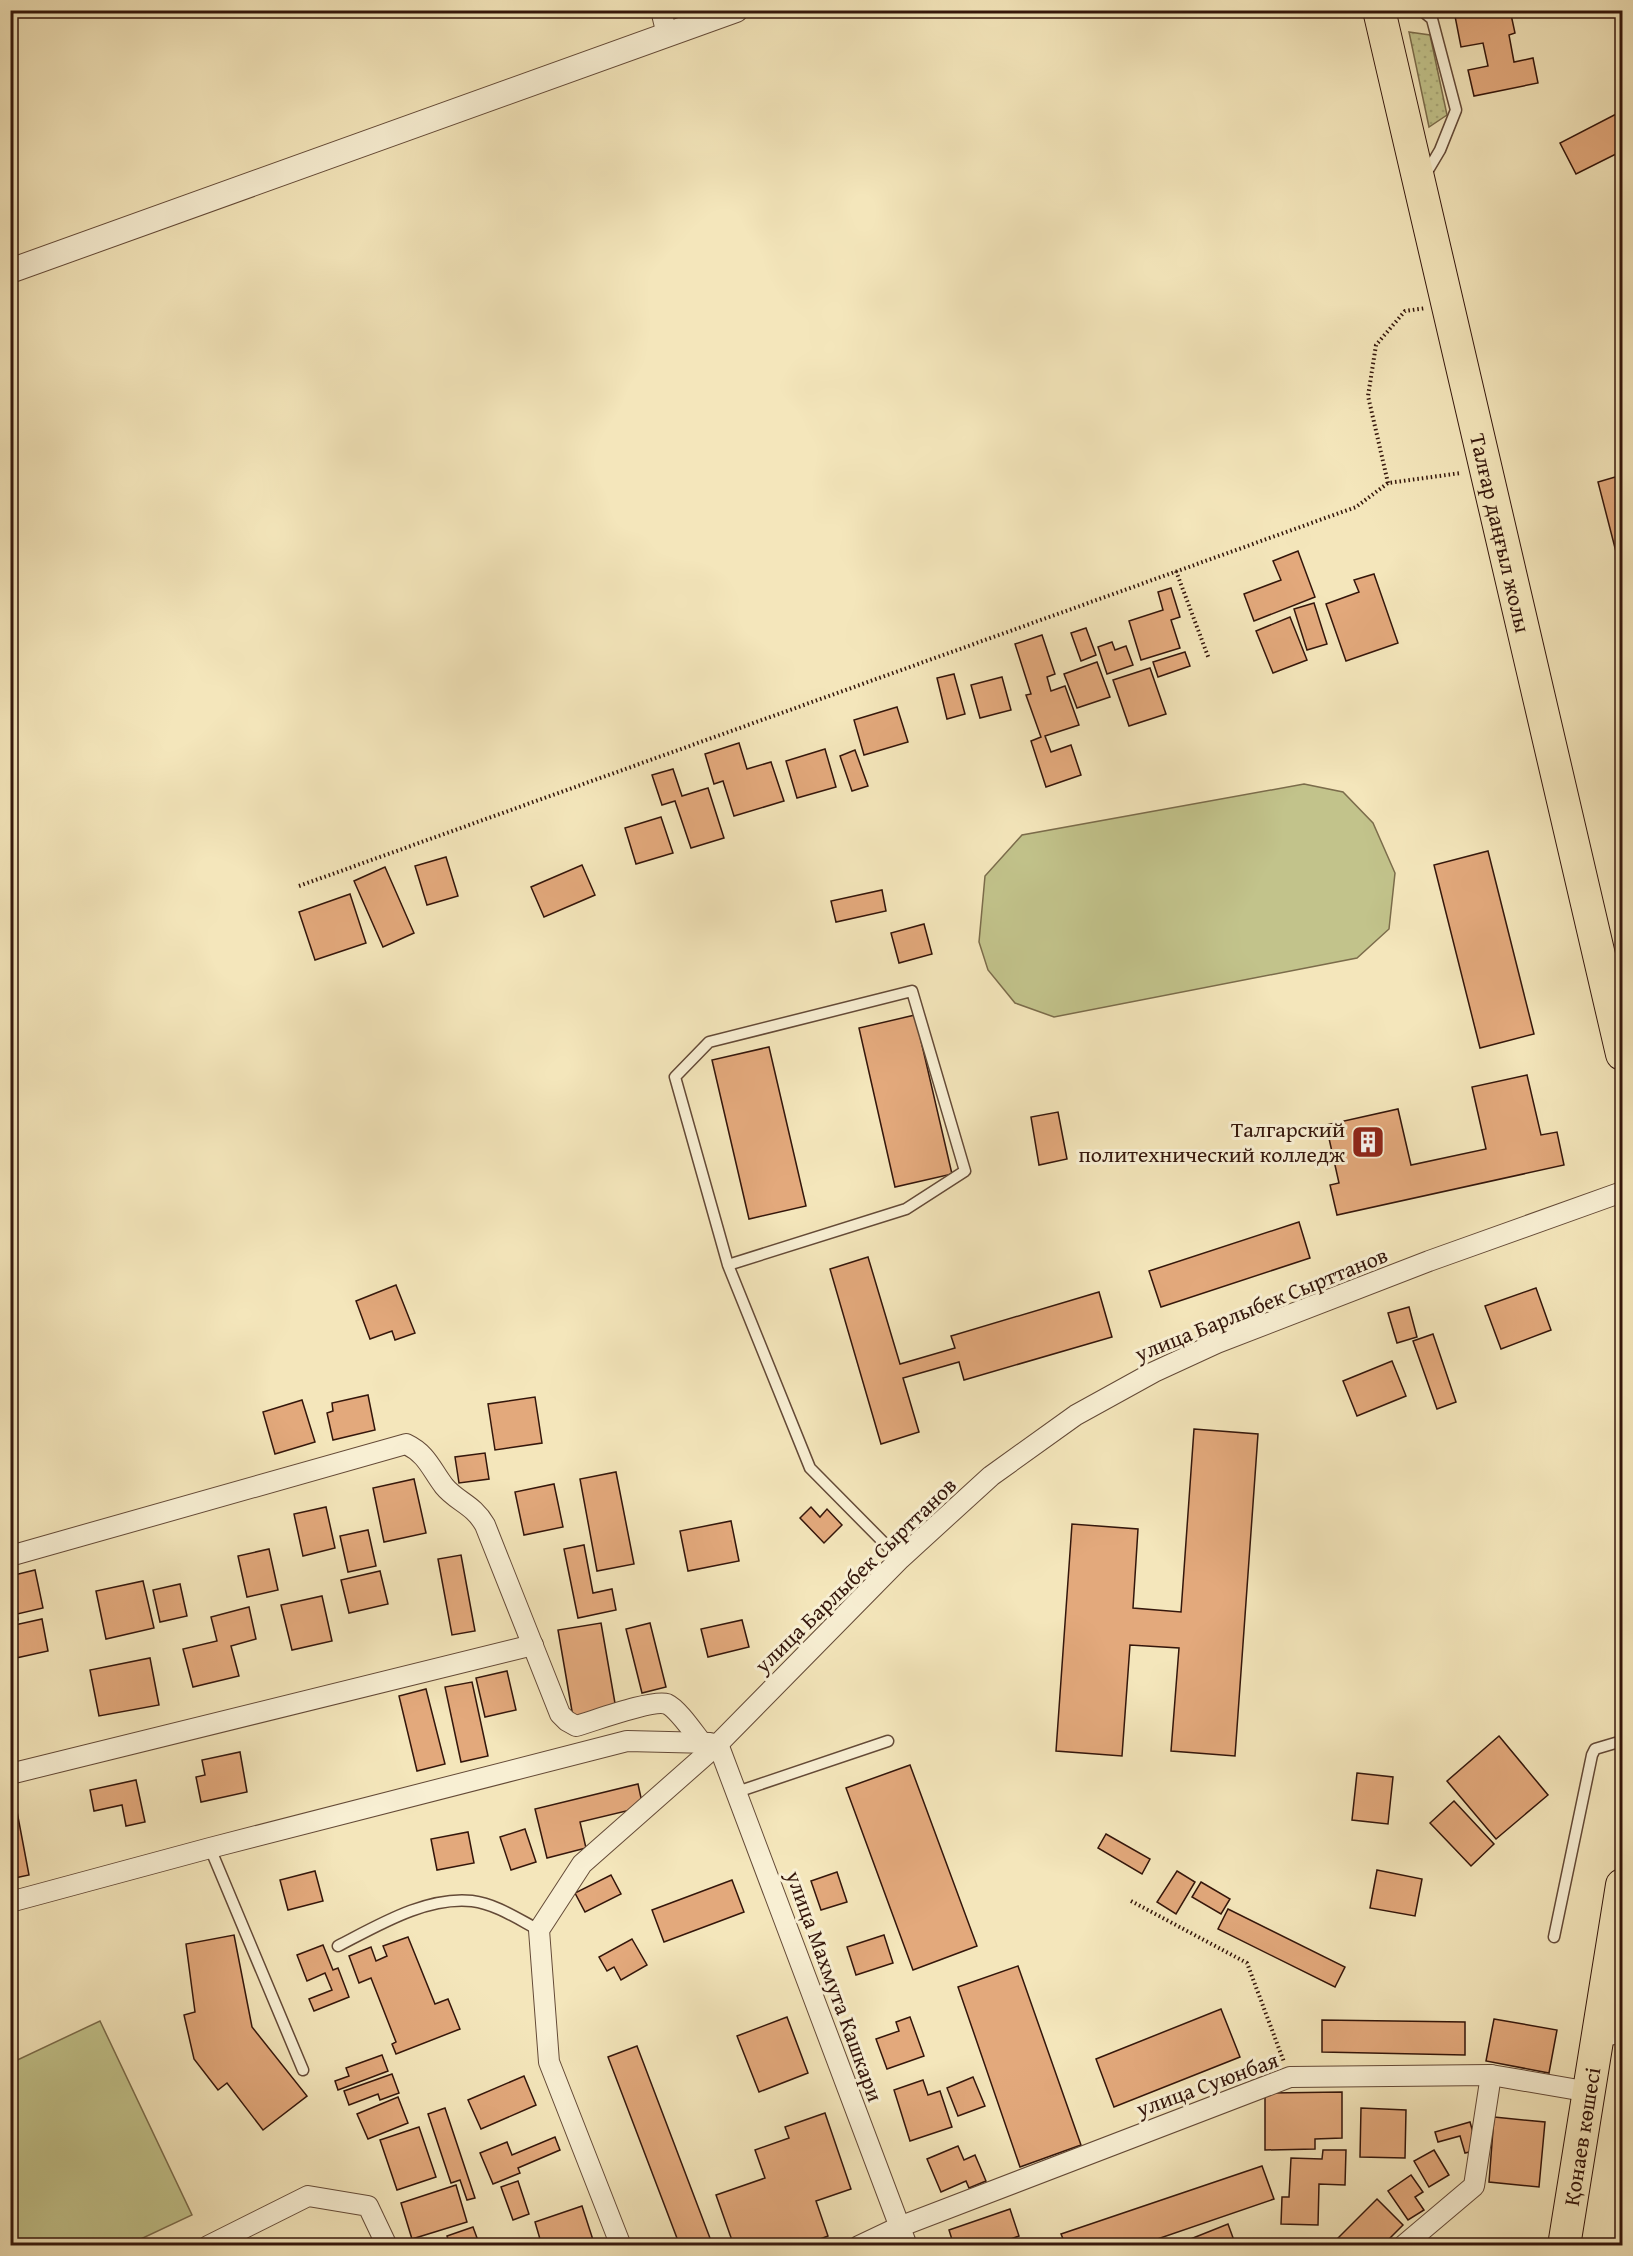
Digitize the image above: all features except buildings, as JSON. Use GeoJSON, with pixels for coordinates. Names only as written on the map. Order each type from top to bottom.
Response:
{"type":"FeatureCollection","features":[{"type":"Feature","properties":{"kind":"main road","name":"Талғар даңғыл жолы"},"geometry":{"type":"LineString","coordinates":[[1384,13],[1420,185],[1623,1054]]}},
{"type":"Feature","properties":{"kind":"main road","name":"Қонаев көшесі"},"geometry":{"type":"LineString","coordinates":[[1564,2246],[1590,2092],[1611,2035],[1623,1885]]}},
{"type":"Feature","properties":{"kind":"street"},"geometry":{"type":"LineString","coordinates":[[661,10],[667,35]]}},
{"type":"Feature","properties":{"kind":"street"},"geometry":{"type":"LineString","coordinates":[[10,270],[736,10]]}},
{"type":"Feature","properties":{"kind":"street","name":"улица Барлыбек Сырттанов"},"geometry":{"type":"LineString","coordinates":[[539,1930],[582,1864],[900,1559],[991,1476],[1076,1415],[1154,1371],[1217,1343],[1429,1261],[1623,1191]]}},
{"type":"Feature","properties":{"kind":"street"},"geometry":{"type":"LineString","coordinates":[[10,1556],[406,1444],[418,1450],[446,1488],[478,1513],[485,1525],[533,1645],[10,1774]]}},
{"type":"Feature","properties":{"kind":"street","name":"улица Махмута Кашкари"},"geometry":{"type":"LineString","coordinates":[[533,1645],[560,1714],[576,1726],[654,1703],[667,1704],[710,1743],[737,1792],[903,2236]]}},
{"type":"Feature","properties":{"kind":"street"},"geometry":{"type":"LineString","coordinates":[[10,1902],[627,1741],[710,1743]]}},
{"type":"Feature","properties":{"kind":"street"},"geometry":{"type":"LineString","coordinates":[[539,1930],[549,2062],[621,2246]]}},
{"type":"Feature","properties":{"kind":"street"},"geometry":{"type":"LineString","coordinates":[[1403,2246],[1474,2186],[1491,2075]]}},
{"type":"Feature","properties":{"kind":"street","name":"улица Суюнбая"},"geometry":{"type":"LineString","coordinates":[[859,2246],[903,2236],[1290,2077],[1491,2075],[1590,2092]]}},
{"type":"Feature","properties":{"kind":"street"},"geometry":{"type":"LineString","coordinates":[[208,2246],[308,2196],[368,2206],[387,2246]]}},
{"type":"Feature","properties":{"kind":"lane"},"geometry":{"type":"LineString","coordinates":[[1420,185],[1440,150],[1456,110],[1432,19],[1421,10]]}},
{"type":"Feature","properties":{"kind":"lane"},"geometry":{"type":"LineString","coordinates":[[728,1265],[906,1209],[965,1171],[912,991],[709,1042],[675,1077],[728,1265],[810,1468],[900,1559]]}},
{"type":"Feature","properties":{"kind":"lane"},"geometry":{"type":"LineString","coordinates":[[737,1792],[888,1741]]}},
{"type":"Feature","properties":{"kind":"lane"},"geometry":{"type":"LineString","coordinates":[[1554,1937],[1592,1755],[1595,1749],[1601,1746],[1623,1741]]}},
{"type":"Feature","properties":{"kind":"lane"},"geometry":{"type":"LineString","coordinates":[[210,1848],[303,2070]]}},
{"type":"Feature","properties":{"kind":"lane"},"geometry":{"type":"LineString","coordinates":[[338,1946],[401,1914],[439,1904],[471,1901],[501,1910],[539,1930]]}},
{"type":"Feature","properties":{"kind":"path"},"geometry":{"type":"LineString","coordinates":[[1388,483],[1368,396],[1376,345],[1405,311],[1448,305]]}},
{"type":"Feature","properties":{"kind":"path"},"geometry":{"type":"LineString","coordinates":[[299,886],[1356,507],[1388,483],[1486,469]]}},
{"type":"Feature","properties":{"kind":"path"},"geometry":{"type":"LineString","coordinates":[[1176,572],[1209,659]]}},
{"type":"Feature","properties":{"kind":"path"},"geometry":{"type":"LineString","coordinates":[[1131,1901],[1247,1963],[1290,2077]]}},
{"type":"Feature","properties":{"kind":"green space"},"geometry":{"type":"Polygon","coordinates":[[[1409,32],[1430,35],[1447,115],[1429,127],[1409,32]]]}},
{"type":"Feature","properties":{"kind":"green space"},"geometry":{"type":"Polygon","coordinates":[[[1304,784],[1343,792],[1373,823],[1395,873],[1389,929],[1357,958],[1054,1017],[1015,1003],[988,970],[979,942],[985,876],[1022,835],[1304,784]]]}},
{"type":"Feature","properties":{"kind":"green space"},"geometry":{"type":"Polygon","coordinates":[[[100,2021],[192,2215],[128,2245],[11,2245],[11,2063],[100,2021]]]}},
{"type":"Feature","properties":{"kind":"place","name":"Талгарский политехнический колледж"},"geometry":{"type":"Point","coordinates":[1368,1142]}}]}
